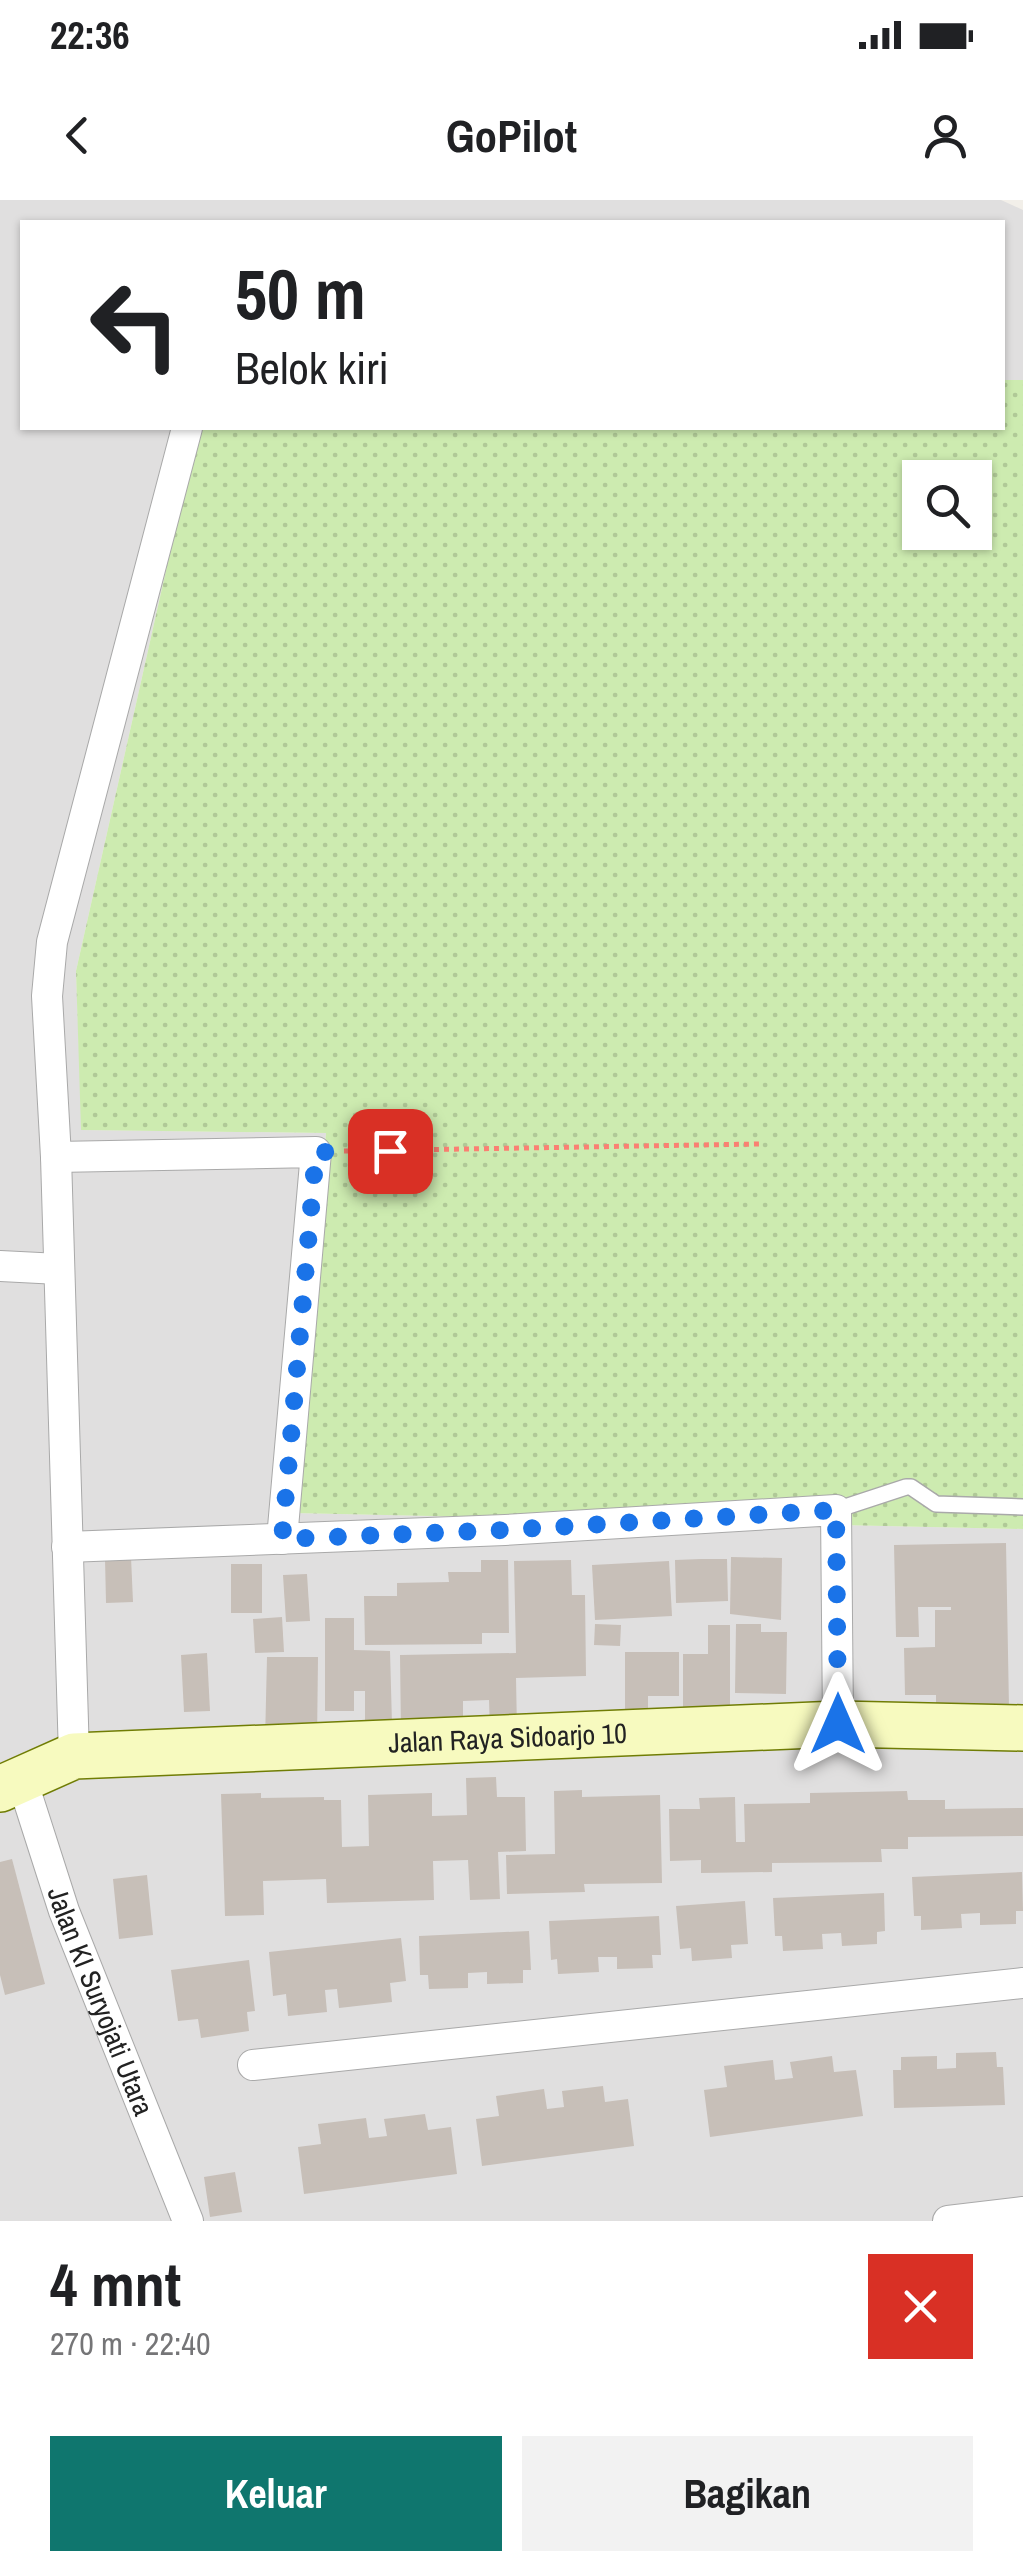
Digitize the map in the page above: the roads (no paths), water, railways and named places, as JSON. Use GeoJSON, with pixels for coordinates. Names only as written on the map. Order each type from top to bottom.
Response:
{"type":"FeatureCollection","features":[{"type":"Feature","properties":{"kind":"street"},"geometry":{"type":"LineString","coordinates":[[74,1756],[56,1156],[47,996],[52,942],[185,430]]}},
{"type":"Feature","properties":{"kind":"street"},"geometry":{"type":"LineString","coordinates":[[56,1156],[316,1152],[282,1539]]}},
{"type":"Feature","properties":{"kind":"street"},"geometry":{"type":"LineString","coordinates":[[0,1266],[59,1270]]}},
{"type":"Feature","properties":{"kind":"street"},"geometry":{"type":"LineString","coordinates":[[66,1547],[505,1530],[836,1510],[838,1724]]}},
{"type":"Feature","properties":{"kind":"street","name":"Jalan Raya Sidoarjo 10"},"geometry":{"type":"LineString","coordinates":[[10,1783],[74,1756],[838,1724],[1023,1728]]}},
{"type":"Feature","properties":{"kind":"street","name":"Jalan KI Suryojati Utara"},"geometry":{"type":"LineString","coordinates":[[10,1783],[188,2221]]}},
{"type":"Feature","properties":{"kind":"street"},"geometry":{"type":"LineString","coordinates":[[253,2065],[1023,1983]]}},
{"type":"Feature","properties":{"kind":"street"},"geometry":{"type":"LineString","coordinates":[[948,2221],[1023,2212]]}},
{"type":"Feature","properties":{"kind":"lane"},"geometry":{"type":"LineString","coordinates":[[836,1510],[906,1487],[936,1504],[1023,1507]]}}]}
